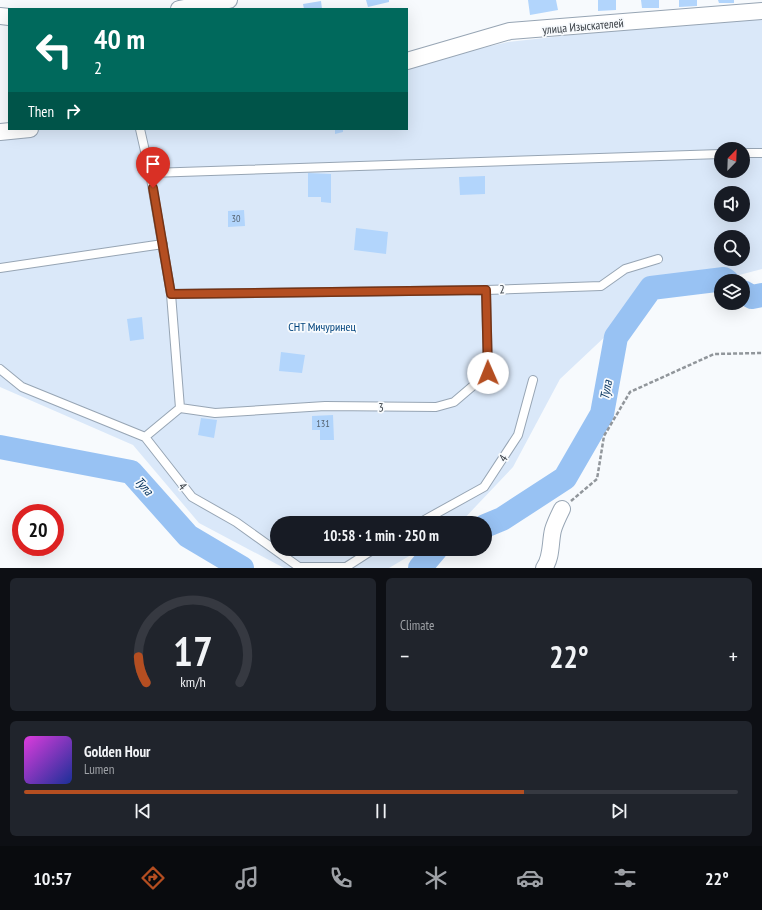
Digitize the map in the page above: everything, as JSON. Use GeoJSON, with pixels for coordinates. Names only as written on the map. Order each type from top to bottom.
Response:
{"type":"FeatureCollection","features":[{"type":"Feature","properties":{"kind":"street"},"geometry":{"type":"LineString","coordinates":[[185,8],[229,0]]}},
{"type":"Feature","properties":{"kind":"street","name":"улица Изыскателей"},"geometry":{"type":"LineString","coordinates":[[408,61],[510,31],[762,11]]}},
{"type":"Feature","properties":{"kind":"street"},"geometry":{"type":"LineString","coordinates":[[0,132],[20,130]]}},
{"type":"Feature","properties":{"kind":"street"},"geometry":{"type":"LineString","coordinates":[[544,568],[550,551],[553,530],[562,509]]}},
{"type":"Feature","properties":{"kind":"lane"},"geometry":{"type":"LineString","coordinates":[[140,130],[150,173],[171,294],[180,408],[145,437]]}},
{"type":"Feature","properties":{"kind":"lane"},"geometry":{"type":"LineString","coordinates":[[750,153],[762,153]]}},
{"type":"Feature","properties":{"kind":"lane"},"geometry":{"type":"LineString","coordinates":[[150,173],[714,154]]}},
{"type":"Feature","properties":{"kind":"lane"},"geometry":{"type":"LineString","coordinates":[[0,268],[163,244]]}},
{"type":"Feature","properties":{"kind":"lane","name":"2"},"geometry":{"type":"LineString","coordinates":[[171,294],[486,290],[601,286],[625,269],[658,259]]}},
{"type":"Feature","properties":{"kind":"lane","name":"3"},"geometry":{"type":"LineString","coordinates":[[180,408],[215,412],[325,406],[436,407],[454,402],[488,373],[486,290]]}},
{"type":"Feature","properties":{"kind":"lane","name":"4"},"geometry":{"type":"LineString","coordinates":[[0,369],[22,387],[145,437],[192,497],[236,522],[270,546]]}},
{"type":"Feature","properties":{"kind":"lane","name":"4"},"geometry":{"type":"LineString","coordinates":[[432,516],[484,487],[518,435],[533,380]]}},
{"type":"Feature","properties":{"kind":"lane","name":"4"},"geometry":{"type":"LineString","coordinates":[[284,556],[299,567],[346,567],[363,556]]}},
{"type":"Feature","properties":{"kind":"path"},"geometry":{"type":"LineString","coordinates":[[562,509],[597,479],[604,436],[630,392],[714,354],[762,353]]}},
{"type":"Feature","properties":{"kind":"green space","name":"СНТ Мичуринец"},"geometry":{"type":"Polygon","coordinates":[[[762,14],[762,269],[743,274],[714,274],[714,282],[644,300],[560,379],[513,467],[467,516],[270,516],[270,556],[409,556],[389,568],[284,568],[199,523],[133,445],[0,387],[0,132],[19,130],[408,130],[408,65],[508,42],[762,14]]]}},
{"type":"Feature","properties":{"kind":"building"},"geometry":{"type":"Polygon","coordinates":[[[366,0],[389,0],[389,2],[368,7],[366,0]]]}},
{"type":"Feature","properties":{"kind":"building"},"geometry":{"type":"Polygon","coordinates":[[[528,0],[556,0],[558,10],[530,15],[528,0]]]}},
{"type":"Feature","properties":{"kind":"building"},"geometry":{"type":"Polygon","coordinates":[[[598,0],[616,0],[616,10],[598,11],[598,0]]]}},
{"type":"Feature","properties":{"kind":"building"},"geometry":{"type":"Polygon","coordinates":[[[641,0],[659,0],[659,8],[642,8],[641,0]]]}},
{"type":"Feature","properties":{"kind":"building"},"geometry":{"type":"Polygon","coordinates":[[[679,0],[697,0],[697,6],[679,7],[679,0]]]}},
{"type":"Feature","properties":{"kind":"building"},"geometry":{"type":"Polygon","coordinates":[[[718,0],[734,0],[734,3],[719,3],[718,0]]]}},
{"type":"Feature","properties":{"kind":"building"},"geometry":{"type":"Polygon","coordinates":[[[321,1],[322,8],[304,8],[303,4],[321,1]]]}},
{"type":"Feature","properties":{"kind":"building"},"geometry":{"type":"Polygon","coordinates":[[[335,130],[343,130],[343,132],[335,134],[335,130]]]}},
{"type":"Feature","properties":{"kind":"building"},"geometry":{"type":"Polygon","coordinates":[[[308,173],[331,174],[331,203],[321,202],[321,197],[308,197],[308,173]]]}},
{"type":"Feature","properties":{"kind":"building"},"geometry":{"type":"Polygon","coordinates":[[[485,176],[485,194],[460,195],[459,177],[485,176]]]}},
{"type":"Feature","properties":{"kind":"building"},"geometry":{"type":"Polygon","coordinates":[[[244,210],[245,226],[228,227],[228,211],[244,210]]]}},
{"type":"Feature","properties":{"kind":"building"},"geometry":{"type":"Polygon","coordinates":[[[356,228],[388,232],[386,254],[354,250],[356,228]]]}},
{"type":"Feature","properties":{"kind":"building"},"geometry":{"type":"Polygon","coordinates":[[[142,317],[144,339],[130,341],[127,319],[142,317]]]}},
{"type":"Feature","properties":{"kind":"building"},"geometry":{"type":"Polygon","coordinates":[[[281,352],[305,355],[302,373],[279,371],[281,352]]]}},
{"type":"Feature","properties":{"kind":"building"},"geometry":{"type":"Polygon","coordinates":[[[333,415],[334,440],[320,440],[320,430],[312,430],[312,416],[333,415]]]}},
{"type":"Feature","properties":{"kind":"building"},"geometry":{"type":"Polygon","coordinates":[[[201,418],[217,420],[214,438],[198,435],[201,418]]]}},
{"type":"Feature","properties":{"kind":"waterway","name":"Тула"},"geometry":{"type":"LineString","coordinates":[[492,523],[502,519],[565,478],[602,414],[616,337],[651,288],[714,280]]}},
{"type":"Feature","properties":{"kind":"waterway","name":"Тула"},"geometry":{"type":"LineString","coordinates":[[750,296],[752,297],[762,295]]}},
{"type":"Feature","properties":{"kind":"waterway","name":"Тула"},"geometry":{"type":"LineString","coordinates":[[0,447],[131,472],[188,536],[242,568]]}},
{"type":"Feature","properties":{"kind":"waterway","name":"Тула"},"geometry":{"type":"LineString","coordinates":[[420,568],[430,556]]}},
{"type":"Feature","properties":{"kind":"route"},"geometry":{"type":"LineString","coordinates":[[153,188],[171,294],[486,290],[488,373]]}}]}
